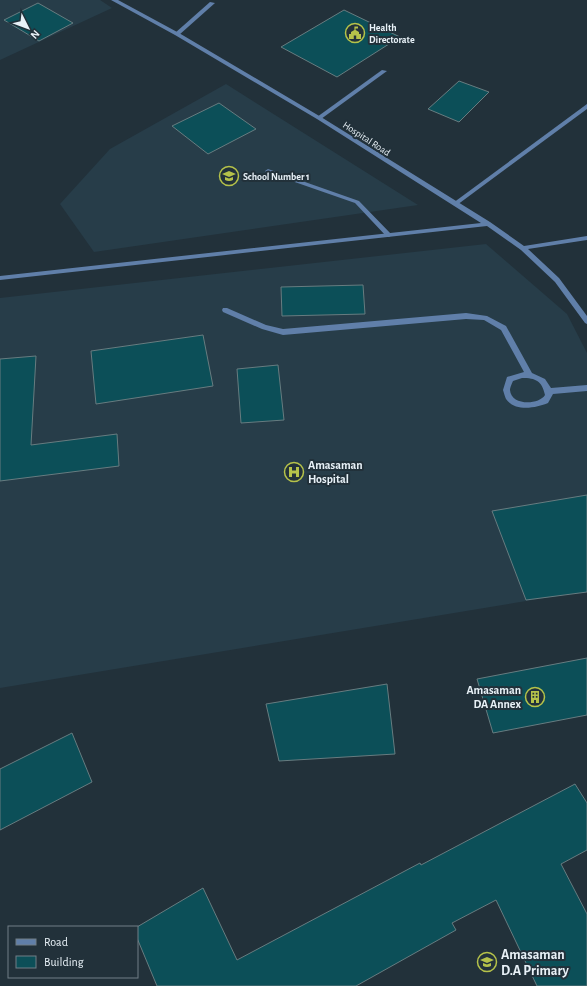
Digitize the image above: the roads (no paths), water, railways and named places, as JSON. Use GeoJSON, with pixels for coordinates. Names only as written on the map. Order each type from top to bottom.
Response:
{"type":"FeatureCollection","features":[{"type":"Feature","properties":{"kind":"street","name":"Hospital Road"},"geometry":{"type":"LineString","coordinates":[[114,0],[177,34],[319,118],[488,224],[523,248],[557,280],[587,321]]}},
{"type":"Feature","properties":{"kind":"street"},"geometry":{"type":"LineString","coordinates":[[177,34],[212,3]]}},
{"type":"Feature","properties":{"kind":"street"},"geometry":{"type":"LineString","coordinates":[[319,118],[384,71]]}},
{"type":"Feature","properties":{"kind":"street"},"geometry":{"type":"LineString","coordinates":[[455,204],[587,106]]}},
{"type":"Feature","properties":{"kind":"street"},"geometry":{"type":"LineString","coordinates":[[268,171],[357,202],[389,235]]}},
{"type":"Feature","properties":{"kind":"street"},"geometry":{"type":"LineString","coordinates":[[0,278],[488,224]]}},
{"type":"Feature","properties":{"kind":"street"},"geometry":{"type":"LineString","coordinates":[[523,248],[587,238]]}},
{"type":"Feature","properties":{"kind":"street"},"geometry":{"type":"LineString","coordinates":[[225,310],[264,328],[283,332],[466,316],[485,318],[504,328],[529,375]]}},
{"type":"Feature","properties":{"kind":"street"},"geometry":{"type":"LineString","coordinates":[[529,375],[543,381],[549,391],[545,402],[533,407],[518,404],[512,400],[506,390],[510,379],[515,376],[529,375]]}},
{"type":"Feature","properties":{"kind":"street"},"geometry":{"type":"LineString","coordinates":[[549,391],[587,388]]}},
{"type":"Feature","properties":{"kind":"place","name":"Health Directorate"},"geometry":{"type":"Point","coordinates":[355,33]}},
{"type":"Feature","properties":{"kind":"place","name":"School Number 1"},"geometry":{"type":"Point","coordinates":[229,176]}},
{"type":"Feature","properties":{"kind":"place","name":"Amasaman Hospital"},"geometry":{"type":"Point","coordinates":[294,472]}},
{"type":"Feature","properties":{"kind":"place","name":"Amasaman DA Annex"},"geometry":{"type":"Point","coordinates":[535,697]}},
{"type":"Feature","properties":{"kind":"place","name":"Amasaman D.A Primary"},"geometry":{"type":"Point","coordinates":[487,962]}}]}
